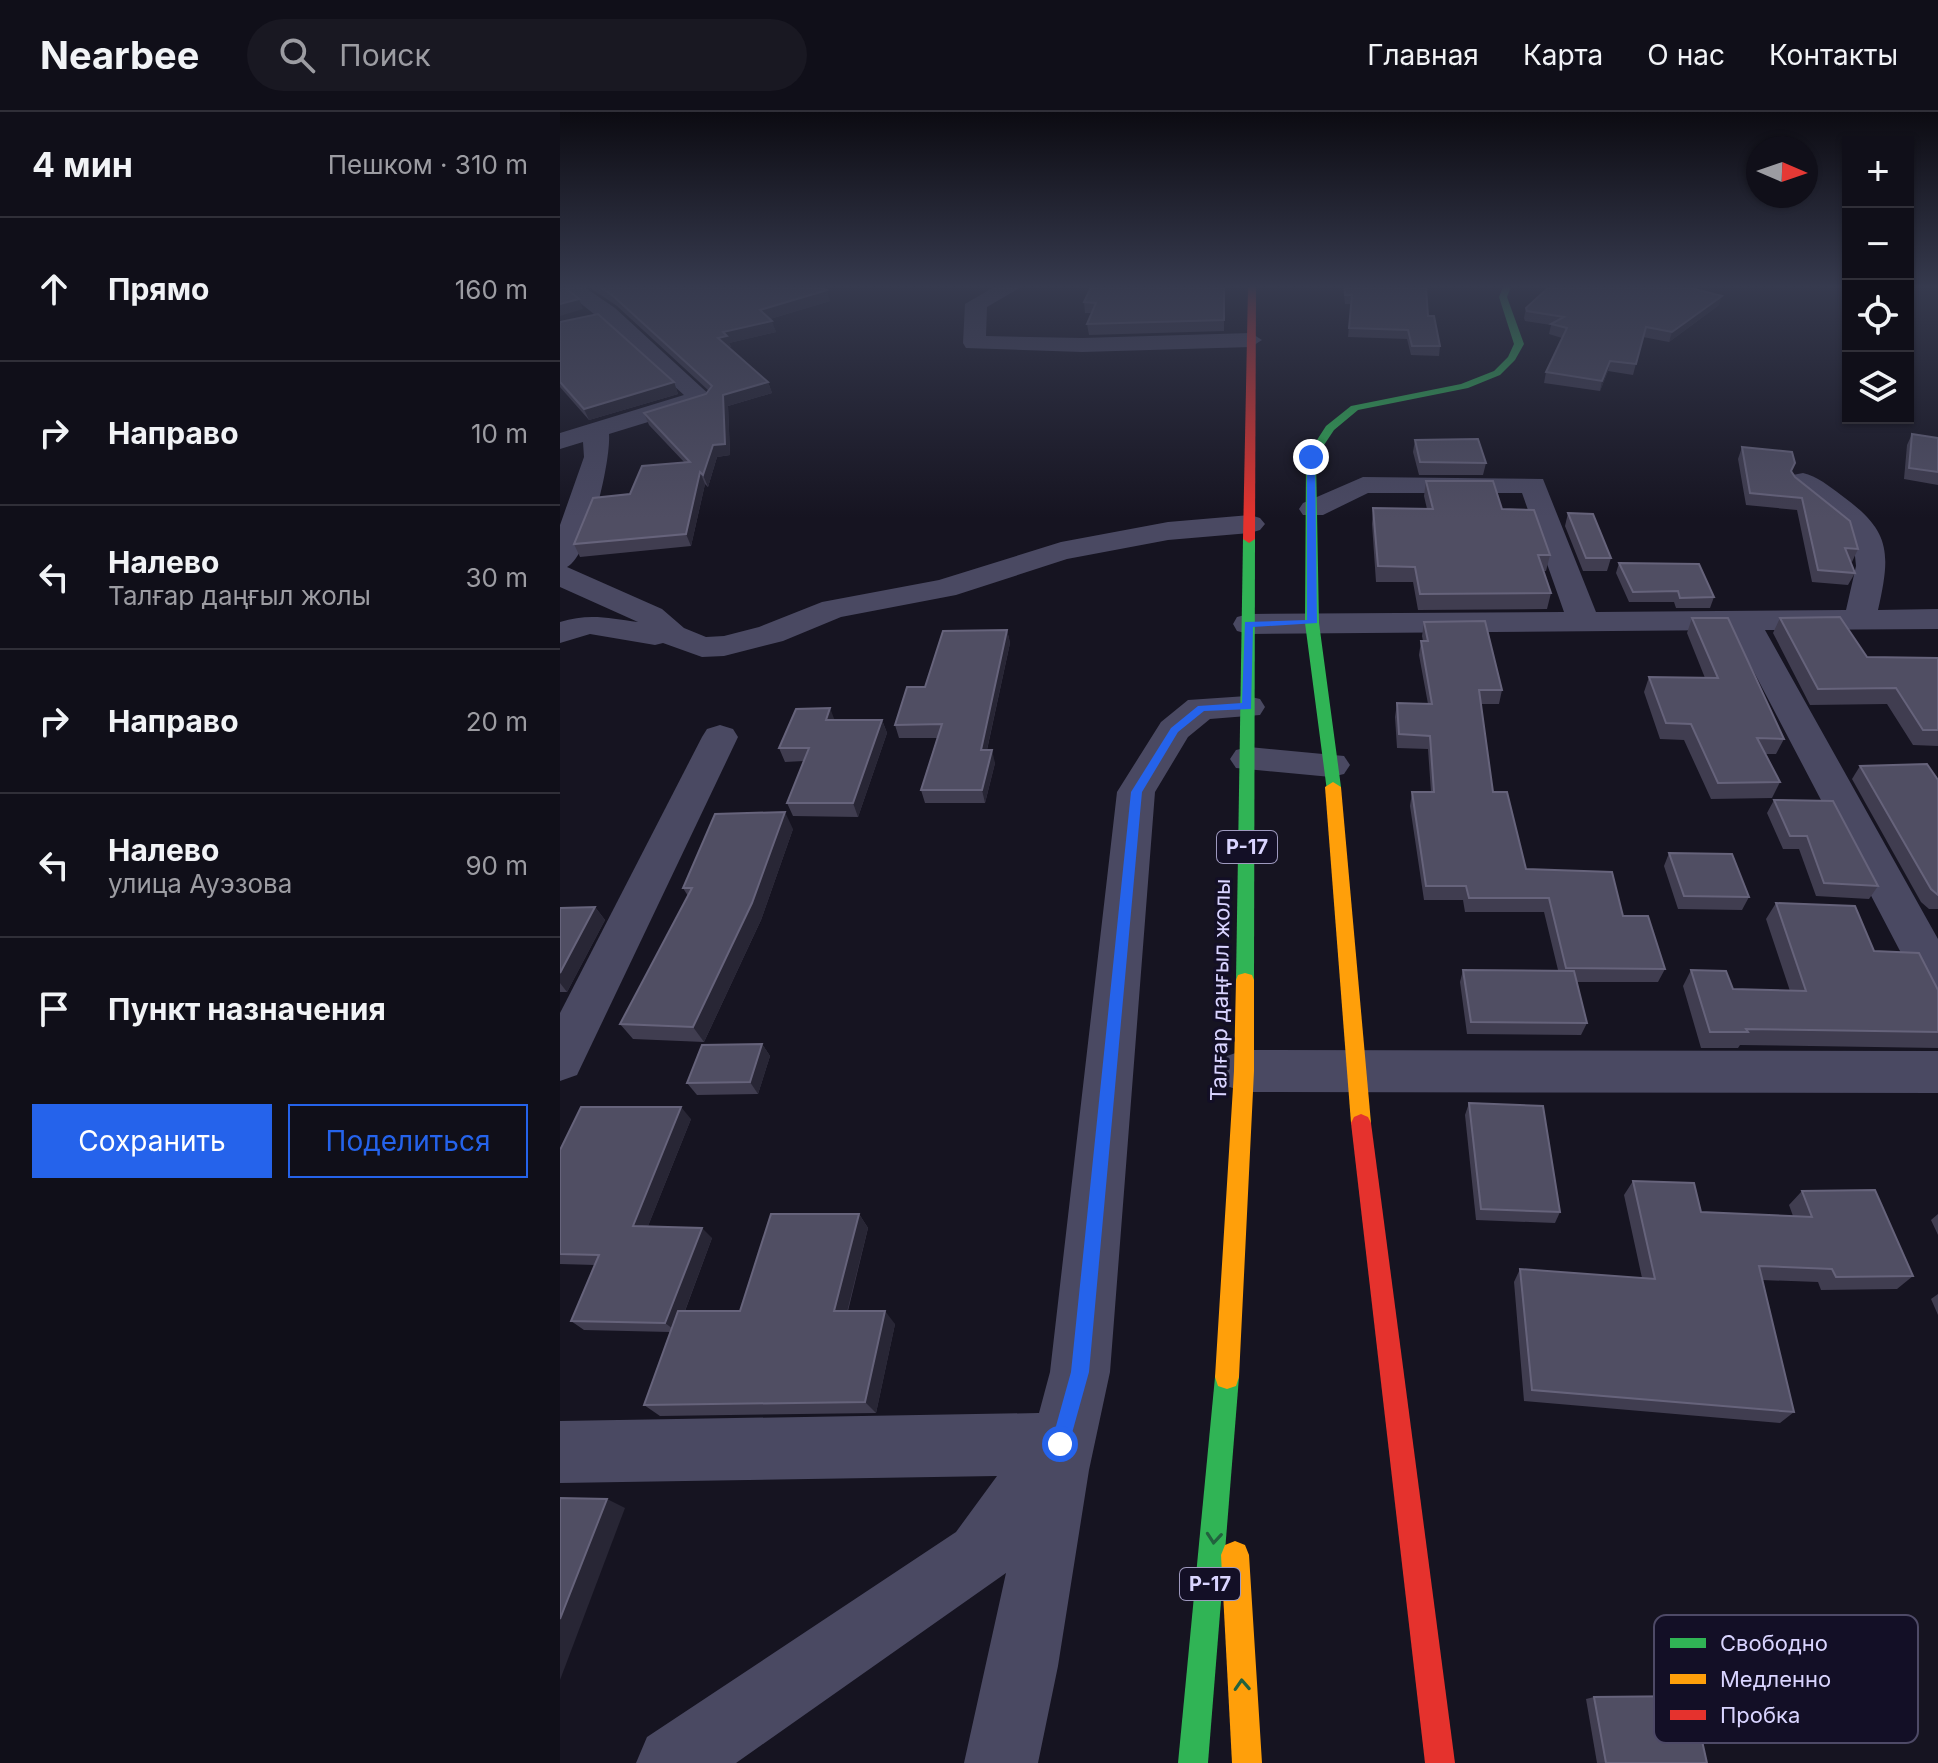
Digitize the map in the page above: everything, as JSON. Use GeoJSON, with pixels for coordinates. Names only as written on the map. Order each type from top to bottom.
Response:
{"type":"FeatureCollection","features":[{"type":"Feature","properties":{"kind":"main road","name":"Талғар даңғыл жолы"},"geometry":{"type":"LineString","coordinates":[[1193,1763],[1226,1405],[1244,1071],[1251,364]]}},
{"type":"Feature","properties":{"kind":"main road"},"geometry":{"type":"LineString","coordinates":[[1440,1763],[1355,1071],[1331,765],[1312,623],[1311,457],[1330,428],[1355,408],[1464,386],[1497,373],[1506,364]]}},
{"type":"Feature","properties":{"kind":"main road","name":"Талғар даңғыл жолы"},"geometry":{"type":"LineString","coordinates":[[1226,1405],[1247,1763]]}},
{"type":"Feature","properties":{"kind":"street"},"geometry":{"type":"LineString","coordinates":[[560,441],[701,398],[657,364]]}},
{"type":"Feature","properties":{"kind":"street"},"geometry":{"type":"LineString","coordinates":[[560,560],[565,554],[597,457],[596,430]]}},
{"type":"Feature","properties":{"kind":"street"},"geometry":{"type":"LineString","coordinates":[[1803,481],[1867,528],[1875,560],[1860,619]]}},
{"type":"Feature","properties":{"kind":"street"},"geometry":{"type":"LineString","coordinates":[[1313,509],[1363,485],[1533,485],[1583,620]]}},
{"type":"Feature","properties":{"kind":"street"},"geometry":{"type":"LineString","coordinates":[[560,575],[651,616],[672,635],[702,647],[724,646],[771,634],[833,609],[945,588],[1061,551],[1168,531],[1250,524]]}},
{"type":"Feature","properties":{"kind":"street"},"geometry":{"type":"LineString","coordinates":[[1742,619],[1938,980]]}},
{"type":"Feature","properties":{"kind":"street"},"geometry":{"type":"LineString","coordinates":[[1249,624],[1938,619]]}},
{"type":"Feature","properties":{"kind":"street"},"geometry":{"type":"LineString","coordinates":[[560,633],[588,624],[637,635],[672,635]]}},
{"type":"Feature","properties":{"kind":"street"},"geometry":{"type":"LineString","coordinates":[[1001,1763],[1016,1710],[1060,1444],[1080,1372],[1136,792],[1174,730],[1201,708],[1247,707]]}},
{"type":"Feature","properties":{"kind":"street"},"geometry":{"type":"LineString","coordinates":[[560,1061],[720,737]]}},
{"type":"Feature","properties":{"kind":"street"},"geometry":{"type":"LineString","coordinates":[[1249,759],[1331,765]]}},
{"type":"Feature","properties":{"kind":"street"},"geometry":{"type":"LineString","coordinates":[[1244,1071],[1938,1072]]}},
{"type":"Feature","properties":{"kind":"street"},"geometry":{"type":"LineString","coordinates":[[560,1452],[1060,1444]]}},
{"type":"Feature","properties":{"kind":"street"},"geometry":{"type":"LineString","coordinates":[[673,1763],[979,1555],[1060,1444]]}},
{"type":"Feature","properties":{"kind":"building"},"geometry":{"type":"Polygon","coordinates":[[[560,364],[654,364],[674,382],[584,409],[560,382],[560,364]]]}},
{"type":"Feature","properties":{"kind":"building"},"geometry":{"type":"Polygon","coordinates":[[[688,364],[748,364],[768,382],[723,395],[725,444],[713,445],[703,475],[700,472],[686,534],[574,544],[593,498],[630,494],[642,466],[690,462],[644,413],[706,394],[712,386],[688,364]]]}},
{"type":"Feature","properties":{"kind":"building"},"geometry":{"type":"Polygon","coordinates":[[[1550,364],[1609,364],[1602,381],[1546,372],[1550,364]]]}},
{"type":"Feature","properties":{"kind":"building"},"geometry":{"type":"Polygon","coordinates":[[[1912,434],[1938,438],[1938,472],[1909,468],[1912,434]]]}},
{"type":"Feature","properties":{"kind":"building"},"geometry":{"type":"Polygon","coordinates":[[[1478,439],[1486,463],[1420,462],[1415,440],[1478,439]]]}},
{"type":"Feature","properties":{"kind":"building"},"geometry":{"type":"Polygon","coordinates":[[[1742,447],[1792,452],[1795,463],[1791,471],[1795,477],[1850,521],[1858,549],[1845,548],[1855,573],[1818,570],[1802,498],[1750,493],[1742,447]]]}},
{"type":"Feature","properties":{"kind":"building"},"geometry":{"type":"Polygon","coordinates":[[[1426,481],[1493,481],[1502,509],[1534,510],[1550,555],[1538,555],[1551,593],[1420,594],[1415,567],[1378,566],[1373,508],[1433,509],[1426,481]]]}},
{"type":"Feature","properties":{"kind":"building"},"geometry":{"type":"Polygon","coordinates":[[[1568,513],[1593,514],[1611,558],[1586,558],[1568,513]]]}},
{"type":"Feature","properties":{"kind":"building"},"geometry":{"type":"Polygon","coordinates":[[[1619,563],[1699,564],[1714,597],[1680,598],[1678,591],[1633,592],[1619,563]]]}},
{"type":"Feature","properties":{"kind":"building"},"geometry":{"type":"Polygon","coordinates":[[[1840,617],[1867,657],[1938,658],[1938,730],[1923,730],[1896,688],[1818,689],[1780,618],[1840,617]]]}},
{"type":"Feature","properties":{"kind":"building"},"geometry":{"type":"Polygon","coordinates":[[[1692,618],[1728,618],[1784,739],[1757,738],[1780,782],[1718,783],[1691,724],[1666,723],[1649,677],[1718,678],[1692,618]]]}},
{"type":"Feature","properties":{"kind":"building"},"geometry":{"type":"Polygon","coordinates":[[[1485,621],[1502,690],[1479,690],[1493,792],[1507,792],[1526,869],[1612,872],[1623,916],[1648,916],[1665,969],[1566,968],[1549,898],[1469,898],[1466,886],[1426,886],[1412,792],[1434,792],[1430,736],[1399,734],[1397,703],[1432,704],[1421,641],[1428,641],[1424,622],[1485,621]]]}},
{"type":"Feature","properties":{"kind":"building"},"geometry":{"type":"Polygon","coordinates":[[[1007,630],[981,750],[992,750],[982,790],[921,790],[942,724],[895,725],[907,687],[925,687],[943,631],[1007,630]]]}},
{"type":"Feature","properties":{"kind":"building"},"geometry":{"type":"Polygon","coordinates":[[[830,708],[826,720],[882,720],[853,803],[787,803],[809,748],[779,748],[796,709],[830,708]]]}},
{"type":"Feature","properties":{"kind":"building"},"geometry":{"type":"Polygon","coordinates":[[[1927,764],[1938,780],[1938,895],[1931,889],[1860,766],[1927,764]]]}},
{"type":"Feature","properties":{"kind":"building"},"geometry":{"type":"Polygon","coordinates":[[[1774,800],[1833,801],[1878,886],[1824,883],[1807,836],[1790,836],[1774,800]]]}},
{"type":"Feature","properties":{"kind":"building"},"geometry":{"type":"Polygon","coordinates":[[[785,812],[752,903],[693,1027],[620,1024],[692,888],[683,888],[715,814],[785,812]]]}},
{"type":"Feature","properties":{"kind":"building"},"geometry":{"type":"Polygon","coordinates":[[[1669,853],[1732,854],[1749,897],[1684,896],[1669,853]]]}},
{"type":"Feature","properties":{"kind":"building"},"geometry":{"type":"Polygon","coordinates":[[[1776,903],[1855,906],[1874,951],[1919,953],[1938,990],[1938,1032],[1746,1029],[1748,1032],[1710,1032],[1691,970],[1726,971],[1733,989],[1806,991],[1776,903]]]}},
{"type":"Feature","properties":{"kind":"building"},"geometry":{"type":"Polygon","coordinates":[[[595,907],[560,973],[560,908],[595,907]]]}},
{"type":"Feature","properties":{"kind":"building"},"geometry":{"type":"Polygon","coordinates":[[[1463,970],[1574,971],[1587,1023],[1471,1022],[1463,970]]]}},
{"type":"Feature","properties":{"kind":"building"},"geometry":{"type":"Polygon","coordinates":[[[762,1044],[750,1082],[687,1083],[702,1045],[762,1044]]]}},
{"type":"Feature","properties":{"kind":"building"},"geometry":{"type":"Polygon","coordinates":[[[1469,1103],[1543,1106],[1560,1212],[1481,1209],[1469,1103]]]}},
{"type":"Feature","properties":{"kind":"building"},"geometry":{"type":"Polygon","coordinates":[[[581,1107],[681,1107],[633,1226],[702,1228],[665,1323],[571,1321],[599,1255],[560,1254],[560,1150],[581,1107]]]}},
{"type":"Feature","properties":{"kind":"building"},"geometry":{"type":"Polygon","coordinates":[[[1633,1181],[1694,1183],[1701,1212],[1812,1217],[1802,1191],[1875,1190],[1913,1276],[1836,1277],[1832,1269],[1759,1266],[1794,1412],[1532,1390],[1520,1269],[1655,1279],[1633,1181]]]}},
{"type":"Feature","properties":{"kind":"building"},"geometry":{"type":"Polygon","coordinates":[[[771,1214],[859,1214],[834,1311],[885,1311],[865,1402],[644,1405],[678,1311],[740,1311],[771,1214]]]}},
{"type":"Feature","properties":{"kind":"building"},"geometry":{"type":"Polygon","coordinates":[[[560,1498],[607,1499],[560,1619],[560,1498]]]}},
{"type":"Feature","properties":{"kind":"building"},"geometry":{"type":"Polygon","coordinates":[[[1654,1696],[1654,1743],[1703,1743],[1707,1763],[1606,1763],[1594,1697],[1654,1696]]]}},
{"type":"Feature","properties":{"kind":"traffic: fast"},"geometry":{"type":"LineString","coordinates":[[1333,787],[1312,623],[1311,457],[1330,428],[1355,408],[1464,386],[1497,373],[1506,364]]}},
{"type":"Feature","properties":{"kind":"traffic: fast"},"geometry":{"type":"LineString","coordinates":[[1245,980],[1249,539]]}},
{"type":"Feature","properties":{"kind":"traffic: fast"},"geometry":{"type":"LineString","coordinates":[[1193,1763],[1227,1377]]}},
{"type":"Feature","properties":{"kind":"traffic: slow"},"geometry":{"type":"LineString","coordinates":[[1333,787],[1361,1123]]}},
{"type":"Feature","properties":{"kind":"traffic: slow"},"geometry":{"type":"LineString","coordinates":[[1227,1377],[1244,1071],[1245,980]]}},
{"type":"Feature","properties":{"kind":"traffic: slow"},"geometry":{"type":"LineString","coordinates":[[1235,1555],[1247,1763]]}},
{"type":"Feature","properties":{"kind":"traffic: jam"},"geometry":{"type":"LineString","coordinates":[[1249,539],[1251,364]]}},
{"type":"Feature","properties":{"kind":"traffic: jam"},"geometry":{"type":"LineString","coordinates":[[1361,1123],[1440,1763]]}},
{"type":"Feature","properties":{"kind":"route"},"geometry":{"type":"LineString","coordinates":[[1060,1444],[1080,1372],[1136,792],[1174,730],[1201,708],[1247,707],[1249,624],[1312,623],[1311,457]]}}]}
